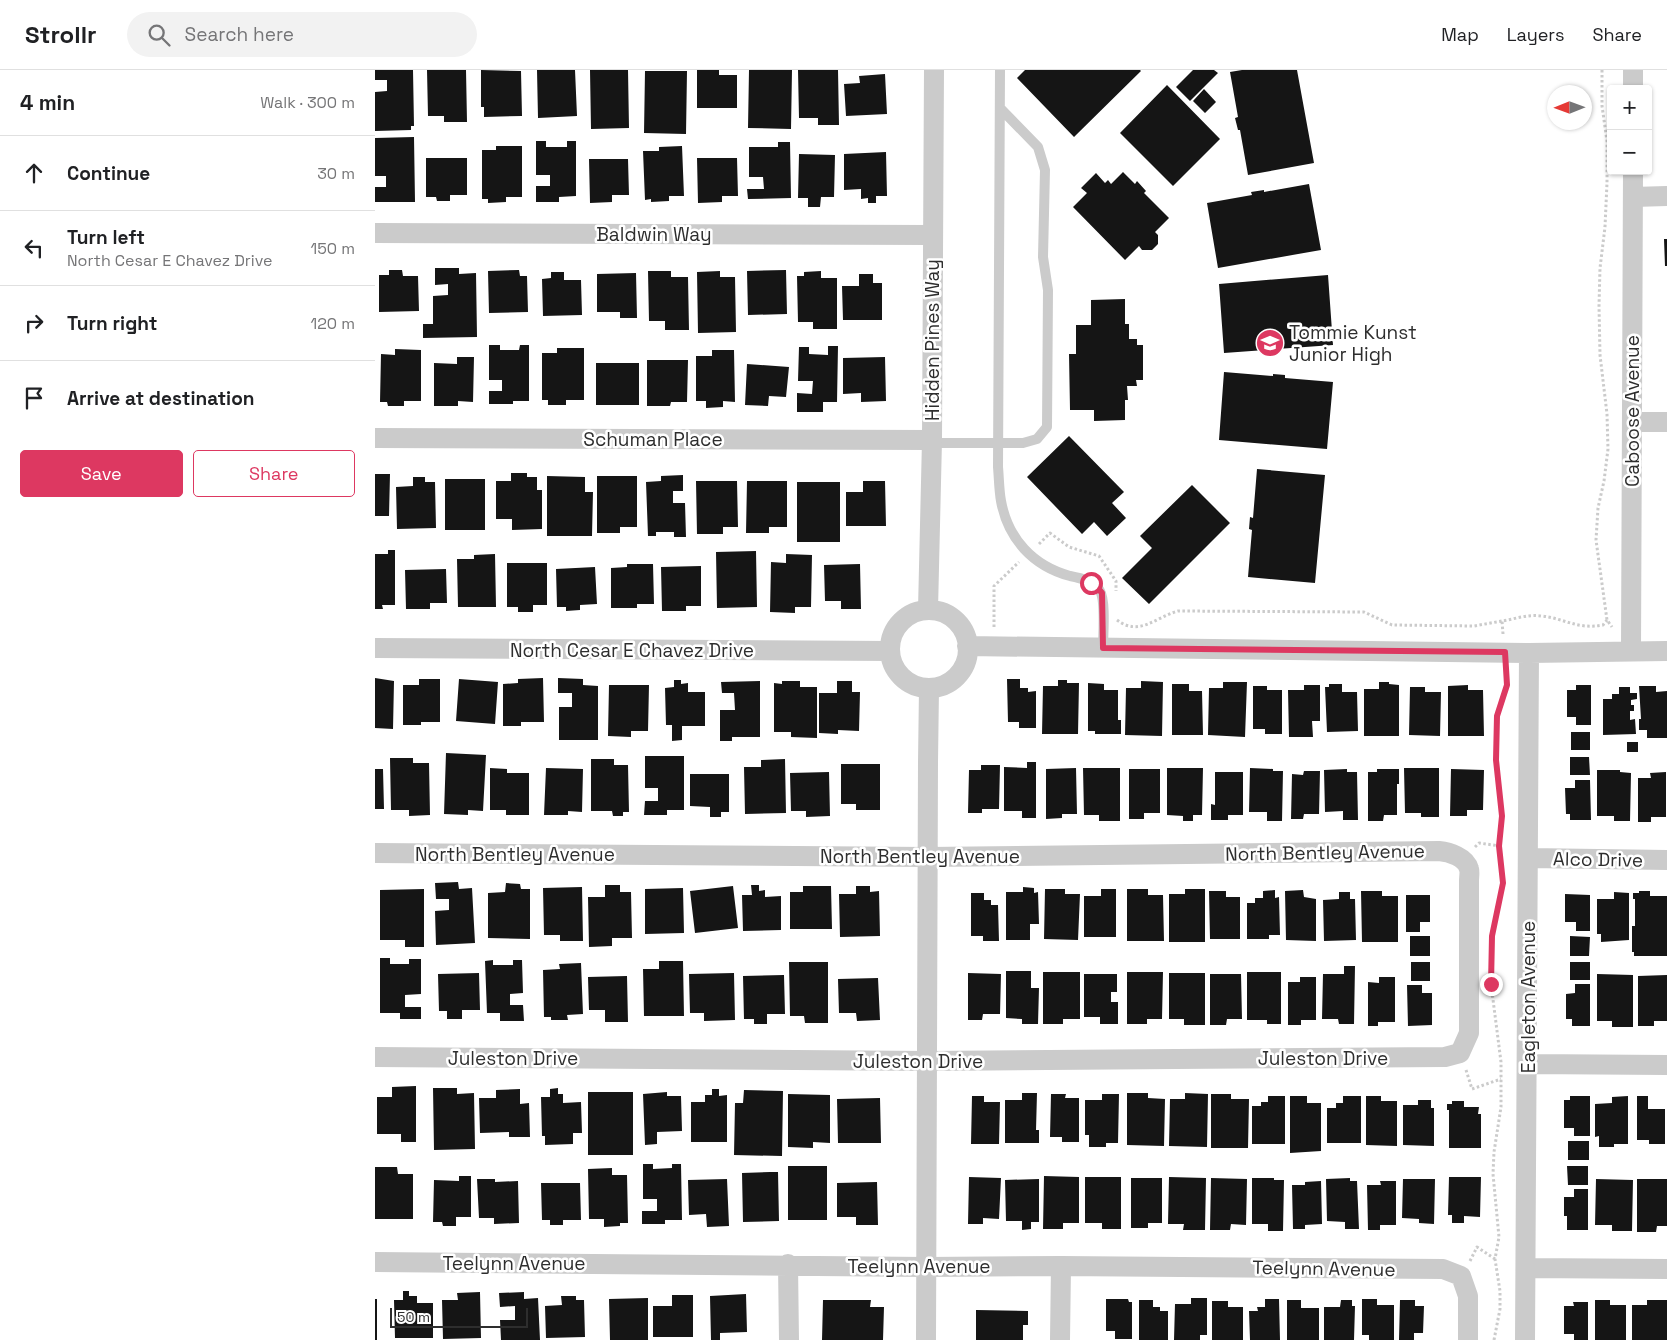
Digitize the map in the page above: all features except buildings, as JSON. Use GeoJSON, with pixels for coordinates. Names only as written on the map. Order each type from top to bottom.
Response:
{"type":"FeatureCollection","features":[{"type":"Feature","properties":{"kind":"street","name":"Hidden Pines Way"},"geometry":{"type":"LineString","coordinates":[[928,610],[932,441],[933,70]]}},
{"type":"Feature","properties":{"kind":"street"},"geometry":{"type":"LineString","coordinates":[[1633,70],[1633,85]]}},
{"type":"Feature","properties":{"kind":"street","name":"Caboose Avenue"},"geometry":{"type":"LineString","coordinates":[[1631,650],[1633,175]]}},
{"type":"Feature","properties":{"kind":"street"},"geometry":{"type":"LineString","coordinates":[[1633,197],[1667,196]]}},
{"type":"Feature","properties":{"kind":"street","name":"Baldwin Way"},"geometry":{"type":"LineString","coordinates":[[375,233],[933,234]]}},
{"type":"Feature","properties":{"kind":"street"},"geometry":{"type":"LineString","coordinates":[[1632,422],[1667,422]]}},
{"type":"Feature","properties":{"kind":"street","name":"Schuman Place"},"geometry":{"type":"LineString","coordinates":[[375,438],[932,441]]}},
{"type":"Feature","properties":{"kind":"street"},"geometry":{"type":"LineString","coordinates":[[928,610],[940,612],[955,621],[965,635],[967,646],[967,657],[957,675],[949,682],[929,688],[917,686],[907,681],[892,663],[890,651],[891,638],[905,618],[916,612],[928,610]]}},
{"type":"Feature","properties":{"kind":"street"},"geometry":{"type":"LineString","coordinates":[[967,646],[1529,653],[1631,650],[1667,651]]}},
{"type":"Feature","properties":{"kind":"street","name":"North Cesar E Chavez Drive"},"geometry":{"type":"LineString","coordinates":[[375,648],[890,651]]}},
{"type":"Feature","properties":{"kind":"street","name":"Eagleton Avenue"},"geometry":{"type":"LineString","coordinates":[[1525,1340],[1529,653]]}},
{"type":"Feature","properties":{"kind":"street"},"geometry":{"type":"LineString","coordinates":[[926,1340],[929,688]]}},
{"type":"Feature","properties":{"kind":"street","name":"North Bentley Avenue"},"geometry":{"type":"LineString","coordinates":[[375,853],[928,857],[1450,852],[1462,860],[1469,868],[1469,1033],[1460,1053]]}},
{"type":"Feature","properties":{"kind":"street","name":"Alco Drive"},"geometry":{"type":"LineString","coordinates":[[1529,858],[1667,860]]}},
{"type":"Feature","properties":{"kind":"street","name":"Juleston Drive"},"geometry":{"type":"LineString","coordinates":[[375,1057],[928,1061],[1445,1057],[1460,1053]]}},
{"type":"Feature","properties":{"kind":"street"},"geometry":{"type":"LineString","coordinates":[[1527,1064],[1667,1065]]}},
{"type":"Feature","properties":{"kind":"street","name":"Teelynn Avenue"},"geometry":{"type":"LineString","coordinates":[[375,1262],[1443,1268],[1461,1276]]}},
{"type":"Feature","properties":{"kind":"street"},"geometry":{"type":"LineString","coordinates":[[788,1264],[789,1340]]}},
{"type":"Feature","properties":{"kind":"street"},"geometry":{"type":"LineString","coordinates":[[1060,1340],[1061,1266]]}},
{"type":"Feature","properties":{"kind":"street"},"geometry":{"type":"LineString","coordinates":[[1526,1268],[1667,1269]]}},
{"type":"Feature","properties":{"kind":"street"},"geometry":{"type":"LineString","coordinates":[[1461,1276],[1468,1296],[1468,1340]]}},
{"type":"Feature","properties":{"kind":"lane"},"geometry":{"type":"LineString","coordinates":[[1001,70],[998,467],[1001,501],[1005,517],[1019,543],[1039,563],[1058,572],[1080,578],[1097,587],[1102,593],[1103,648]]}},
{"type":"Feature","properties":{"kind":"lane"},"geometry":{"type":"LineString","coordinates":[[932,441],[1030,442],[1037,439],[1047,427],[1048,300],[1043,257],[1045,170],[1038,147],[1000,108]]}},
{"type":"Feature","properties":{"kind":"path"},"geometry":{"type":"LineString","coordinates":[[1602,70],[1602,106],[1607,141],[1607,184],[1599,306],[1600,355],[1607,414],[1608,449],[1604,481],[1597,508],[1596,540],[1607,620],[1613,628]]}},
{"type":"Feature","properties":{"kind":"path"},"geometry":{"type":"LineString","coordinates":[[994,632],[994,586],[1050,533],[1069,547],[1099,556],[1116,582],[1116,591]]}},
{"type":"Feature","properties":{"kind":"path"},"geometry":{"type":"LineString","coordinates":[[1117,610],[1117,620],[1125,626],[1144,626],[1179,611],[1365,612],[1392,625],[1474,626],[1502,622],[1524,616],[1541,616],[1591,627],[1603,625],[1607,620]]}},
{"type":"Feature","properties":{"kind":"path"},"geometry":{"type":"LineString","coordinates":[[1494,1340],[1500,1308],[1500,1291],[1495,1259],[1499,1236],[1493,1174],[1494,1152],[1501,1107],[1501,1062],[1491,984],[1492,936],[1503,883],[1499,846],[1502,816],[1496,760],[1497,716],[1507,685],[1502,622]]}},
{"type":"Feature","properties":{"kind":"path"},"geometry":{"type":"LineString","coordinates":[[1460,1053],[1472,1089],[1501,1079]]}},
{"type":"Feature","properties":{"kind":"path"},"geometry":{"type":"LineString","coordinates":[[1461,1276],[1477,1247],[1495,1259]]}},
{"type":"Feature","properties":{"kind":"place","name":"Tommie Kunst Junior High"},"geometry":{"type":"Point","coordinates":[1270,343]}},
{"type":"Feature","properties":{"kind":"route"},"geometry":{"type":"LineString","coordinates":[[1091,583],[1102,593],[1103,648],[1505,652],[1507,685],[1497,716],[1496,760],[1502,816],[1499,846],[1503,883],[1492,936],[1491,984]]}}]}
